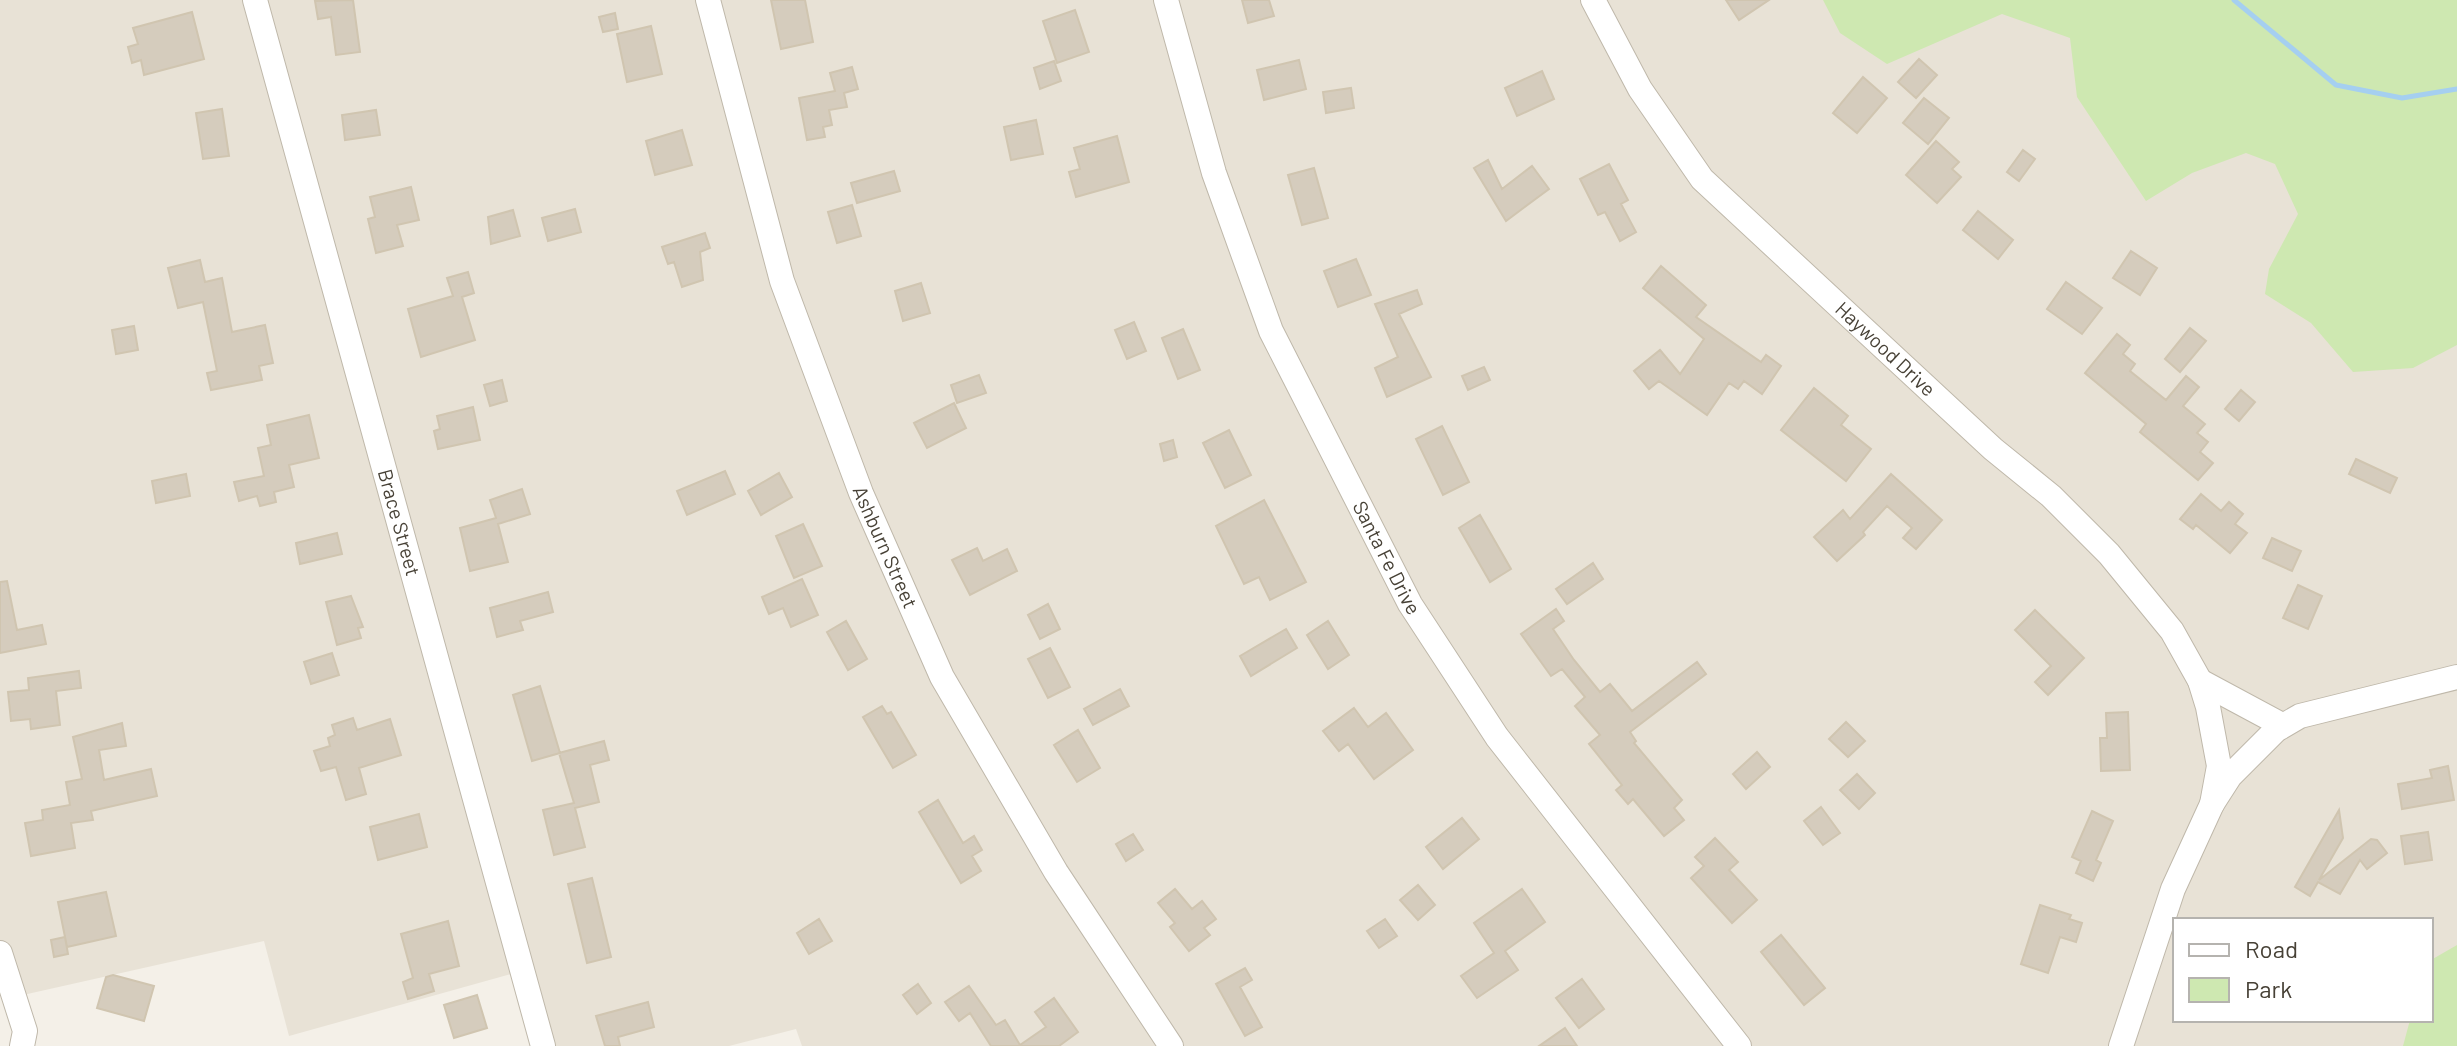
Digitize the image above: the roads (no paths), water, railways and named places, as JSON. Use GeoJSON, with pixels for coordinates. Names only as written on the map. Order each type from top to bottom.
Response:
{"type":"FeatureCollection","features":[{"type":"Feature","properties":{"kind":"street","name":"Brace Street"},"geometry":{"type":"LineString","coordinates":[[255,0],[543,1046]]}},
{"type":"Feature","properties":{"kind":"street","name":"Ashburn Street"},"geometry":{"type":"LineString","coordinates":[[708,0],[782,281],[841,440],[942,677],[1056,872],[1141,996],[1171,1046]]}},
{"type":"Feature","properties":{"kind":"street","name":"Santa Fe Drive"},"geometry":{"type":"LineString","coordinates":[[1166,0],[1214,173],[1271,331],[1410,604],[1497,737],[1739,1046]]}},
{"type":"Feature","properties":{"kind":"street","name":"Haywood Drive"},"geometry":{"type":"LineString","coordinates":[[1593,0],[1640,89],[1702,179],[1993,449],[2069,514],[2109,554],[2172,631],[2200,681],[2219,766],[2212,804]]}},
{"type":"Feature","properties":{"kind":"street"},"geometry":{"type":"LineString","coordinates":[[2200,681],[2282,725],[2300,716],[2457,677]]}},
{"type":"Feature","properties":{"kind":"street","name":"Haywood Drive"},"geometry":{"type":"LineString","coordinates":[[2121,1046],[2164,912],[2212,804],[2230,776],[2282,725]]}},
{"type":"Feature","properties":{"kind":"street"},"geometry":{"type":"LineString","coordinates":[[0,953],[25,1031],[22,1046]]}},
{"type":"Feature","properties":{"kind":"waterway"},"geometry":{"type":"LineString","coordinates":[[2234,0],[2336,85],[2402,98],[2457,89]]}}]}
